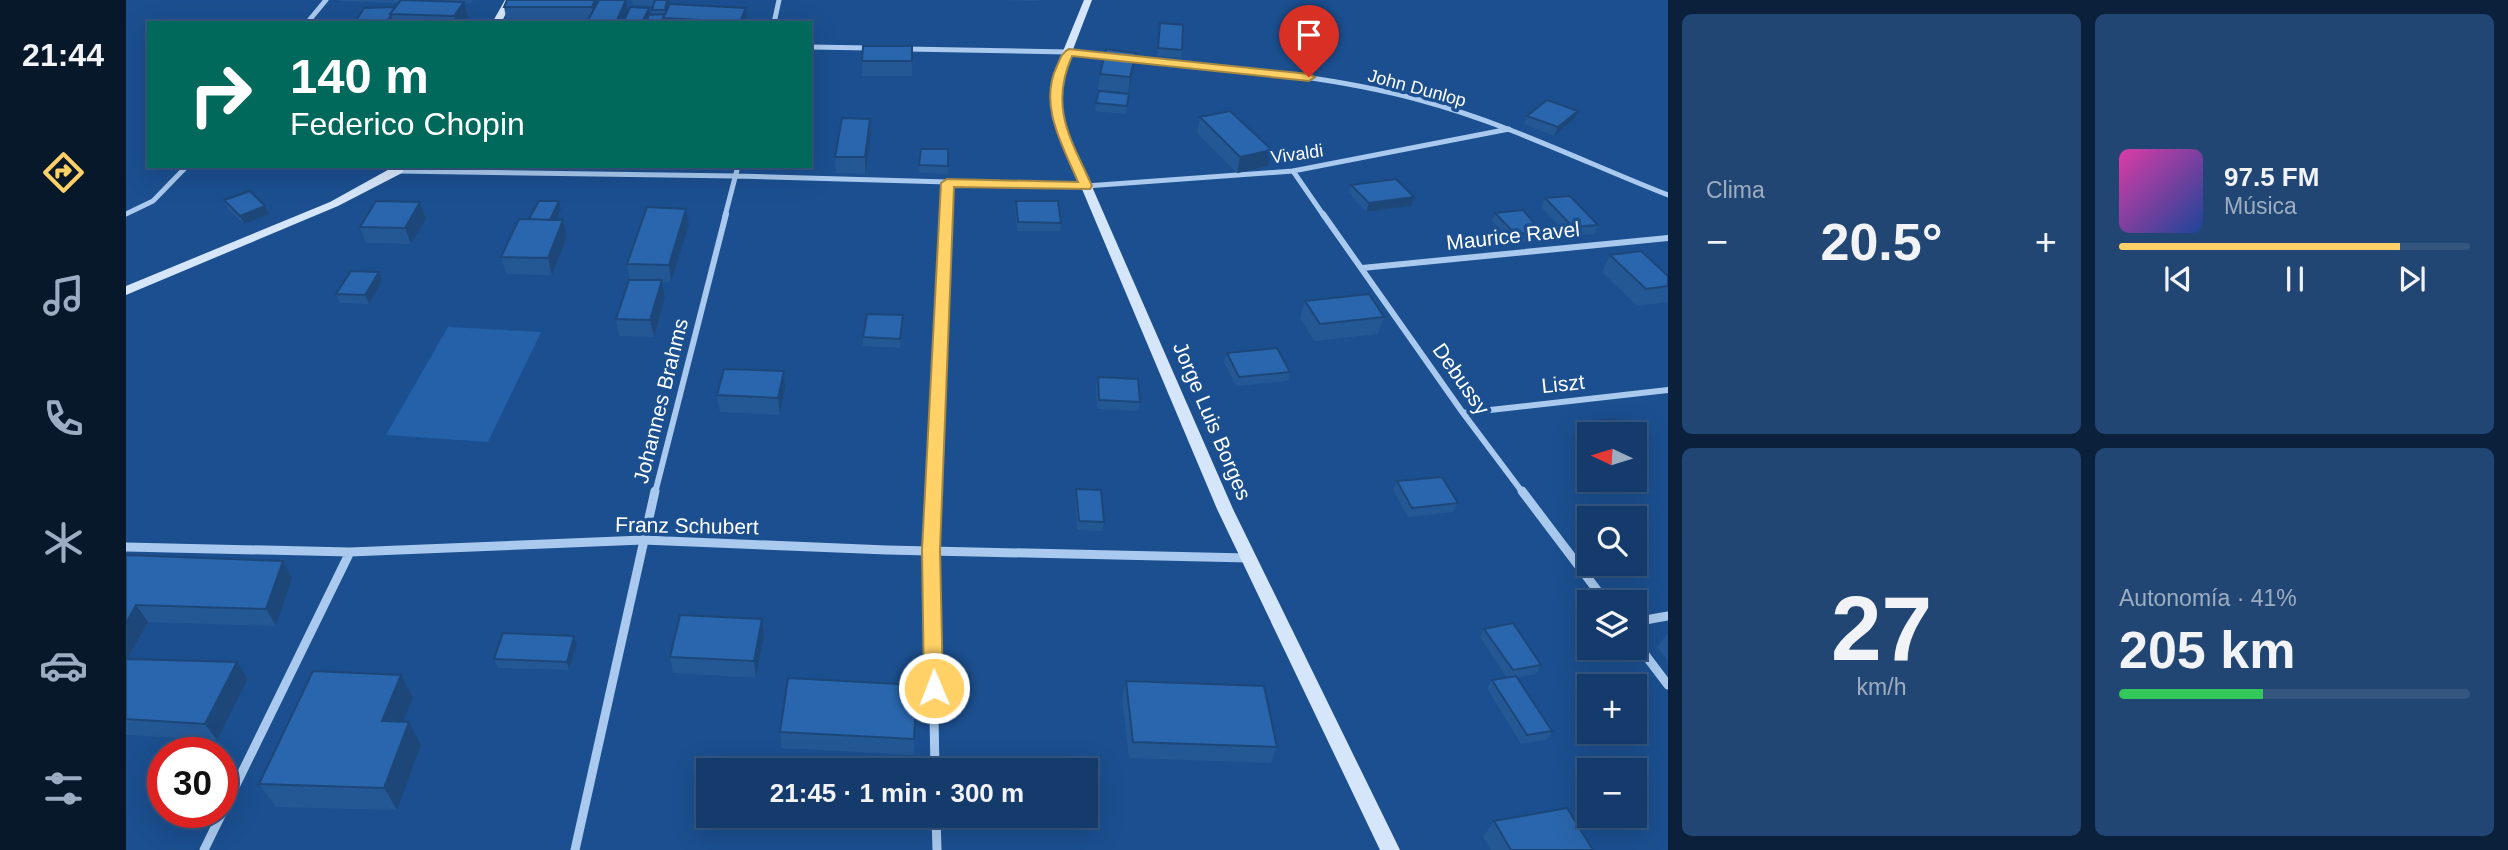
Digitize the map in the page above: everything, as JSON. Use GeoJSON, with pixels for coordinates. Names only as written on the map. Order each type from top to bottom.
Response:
{"type":"FeatureCollection","features":[{"type":"Feature","properties":{"kind":"street"},"geometry":{"type":"LineString","coordinates":[[309,21],[326,0]]}},
{"type":"Feature","properties":{"kind":"street"},"geometry":{"type":"LineString","coordinates":[[497,21],[509,0]]}},
{"type":"Feature","properties":{"kind":"street"},"geometry":{"type":"LineString","coordinates":[[774,21],[779,0]]}},
{"type":"Feature","properties":{"kind":"street","name":"Jorge Luis Borges"},"geometry":{"type":"LineString","coordinates":[[1088,0],[1057,78],[1057,118],[1248,558],[1390,850]]}},
{"type":"Feature","properties":{"kind":"street"},"geometry":{"type":"LineString","coordinates":[[812,47],[878,48]]}},
{"type":"Feature","properties":{"kind":"street","name":"John Dunlop"},"geometry":{"type":"LineString","coordinates":[[892,48],[1069,52],[1309,77],[1420,100],[1509,129],[1666,195]]}},
{"type":"Feature","properties":{"kind":"street","name":"Vivaldi"},"geometry":{"type":"LineString","coordinates":[[400,169],[1086,186],[1293,171],[1509,129]]}},
{"type":"Feature","properties":{"kind":"street"},"geometry":{"type":"LineString","coordinates":[[126,214],[140,210],[161,198],[185,168]]}},
{"type":"Feature","properties":{"kind":"street","name":"Johannes Brahms"},"geometry":{"type":"LineString","coordinates":[[575,850],[643,540],[738,168]]}},
{"type":"Feature","properties":{"kind":"street"},"geometry":{"type":"LineString","coordinates":[[126,291],[334,204],[400,169]]}},
{"type":"Feature","properties":{"kind":"street","name":"Debussy"},"geometry":{"type":"LineString","coordinates":[[1293,171],[1463,413],[1597,590]]}},
{"type":"Feature","properties":{"kind":"street"},"geometry":{"type":"LineString","coordinates":[[935,758],[931,550],[947,183]]}},
{"type":"Feature","properties":{"kind":"street","name":"Maurice Ravel"},"geometry":{"type":"LineString","coordinates":[[1362,268],[1668,238]]}},
{"type":"Feature","properties":{"kind":"street","name":"Liszt"},"geometry":{"type":"LineString","coordinates":[[1463,413],[1668,390]]}},
{"type":"Feature","properties":{"kind":"street","name":"Franz Schubert"},"geometry":{"type":"LineString","coordinates":[[126,547],[350,552],[643,540],[1248,558]]}},
{"type":"Feature","properties":{"kind":"street"},"geometry":{"type":"LineString","coordinates":[[204,850],[350,552]]}},
{"type":"Feature","properties":{"kind":"street"},"geometry":{"type":"LineString","coordinates":[[1647,620],[1668,617]]}},
{"type":"Feature","properties":{"kind":"street"},"geometry":{"type":"LineString","coordinates":[[1647,657],[1668,685]]}},
{"type":"Feature","properties":{"kind":"street"},"geometry":{"type":"LineString","coordinates":[[936,828],[937,850]]}},
{"type":"Feature","properties":{"kind":"shaded area"},"geometry":{"type":"Polygon","coordinates":[[[448,327],[541,332],[488,442],[386,435],[448,327]]]}},
{"type":"Feature","properties":{"kind":"building"},"geometry":{"type":"Polygon","coordinates":[[[401,0],[464,2],[454,16],[390,14],[401,0]]]}},
{"type":"Feature","properties":{"kind":"building"},"geometry":{"type":"Polygon","coordinates":[[[507,0],[595,0],[592,7],[504,7],[507,0]]]}},
{"type":"Feature","properties":{"kind":"building"},"geometry":{"type":"Polygon","coordinates":[[[599,0],[626,0],[616,21],[588,21],[599,0]]]}},
{"type":"Feature","properties":{"kind":"building"},"geometry":{"type":"Polygon","coordinates":[[[655,0],[667,0],[665,10],[652,10],[655,0]]]}},
{"type":"Feature","properties":{"kind":"building"},"geometry":{"type":"Polygon","coordinates":[[[670,4],[746,8],[740,21],[663,18],[670,4]]]}},
{"type":"Feature","properties":{"kind":"building"},"geometry":{"type":"Polygon","coordinates":[[[395,7],[387,21],[356,21],[364,8],[395,7]]]}},
{"type":"Feature","properties":{"kind":"building"},"geometry":{"type":"Polygon","coordinates":[[[630,7],[649,8],[643,21],[624,21],[630,7]]]}},
{"type":"Feature","properties":{"kind":"building"},"geometry":{"type":"Polygon","coordinates":[[[664,14],[662,21],[647,21],[649,15],[664,14]]]}},
{"type":"Feature","properties":{"kind":"building"},"geometry":{"type":"Polygon","coordinates":[[[1160,23],[1183,25],[1182,50],[1158,48],[1160,23]]]}},
{"type":"Feature","properties":{"kind":"building"},"geometry":{"type":"Polygon","coordinates":[[[863,46],[912,46],[912,61],[862,61],[863,46]]]}},
{"type":"Feature","properties":{"kind":"building"},"geometry":{"type":"Polygon","coordinates":[[[1106,49],[1136,53],[1130,77],[1100,74],[1106,49]]]}},
{"type":"Feature","properties":{"kind":"building"},"geometry":{"type":"Polygon","coordinates":[[[1099,91],[1129,94],[1127,106],[1096,103],[1099,91]]]}},
{"type":"Feature","properties":{"kind":"building"},"geometry":{"type":"Polygon","coordinates":[[[1547,100],[1578,111],[1558,127],[1527,116],[1547,100]]]}},
{"type":"Feature","properties":{"kind":"building"},"geometry":{"type":"Polygon","coordinates":[[[1230,111],[1272,150],[1240,157],[1200,117],[1230,111]]]}},
{"type":"Feature","properties":{"kind":"building"},"geometry":{"type":"Polygon","coordinates":[[[842,118],[870,119],[865,157],[835,157],[842,118]]]}},
{"type":"Feature","properties":{"kind":"building"},"geometry":{"type":"Polygon","coordinates":[[[921,149],[948,149],[948,166],[919,165],[921,149]]]}},
{"type":"Feature","properties":{"kind":"building"},"geometry":{"type":"Polygon","coordinates":[[[1396,179],[1414,197],[1369,203],[1351,185],[1396,179]]]}},
{"type":"Feature","properties":{"kind":"building"},"geometry":{"type":"Polygon","coordinates":[[[250,191],[265,206],[240,216],[224,200],[250,191]]]}},
{"type":"Feature","properties":{"kind":"building"},"geometry":{"type":"Polygon","coordinates":[[[1570,196],[1598,225],[1573,227],[1545,198],[1570,196]]]}},
{"type":"Feature","properties":{"kind":"building"},"geometry":{"type":"Polygon","coordinates":[[[376,201],[420,202],[405,228],[360,227],[376,201]]]}},
{"type":"Feature","properties":{"kind":"building"},"geometry":{"type":"Polygon","coordinates":[[[539,201],[559,201],[550,220],[529,219],[539,201]]]}},
{"type":"Feature","properties":{"kind":"building"},"geometry":{"type":"Polygon","coordinates":[[[1016,201],[1058,201],[1061,223],[1018,222],[1016,201]]]}},
{"type":"Feature","properties":{"kind":"building"},"geometry":{"type":"Polygon","coordinates":[[[647,207],[686,209],[669,265],[627,264],[647,207]]]}},
{"type":"Feature","properties":{"kind":"building"},"geometry":{"type":"Polygon","coordinates":[[[1523,210],[1542,232],[1515,234],[1495,213],[1523,210]]]}},
{"type":"Feature","properties":{"kind":"building"},"geometry":{"type":"Polygon","coordinates":[[[519,219],[563,220],[548,258],[501,257],[519,219]]]}},
{"type":"Feature","properties":{"kind":"building"},"geometry":{"type":"Polygon","coordinates":[[[1641,251],[1668,276],[1668,286],[1646,289],[1610,255],[1641,251]]]}},
{"type":"Feature","properties":{"kind":"building"},"geometry":{"type":"Polygon","coordinates":[[[351,271],[379,272],[365,295],[336,294],[351,271]]]}},
{"type":"Feature","properties":{"kind":"building"},"geometry":{"type":"Polygon","coordinates":[[[629,280],[662,280],[650,320],[616,319],[629,280]]]}},
{"type":"Feature","properties":{"kind":"building"},"geometry":{"type":"Polygon","coordinates":[[[1369,294],[1384,317],[1320,324],[1305,301],[1369,294]]]}},
{"type":"Feature","properties":{"kind":"building"},"geometry":{"type":"Polygon","coordinates":[[[867,314],[903,315],[900,339],[863,337],[867,314]]]}},
{"type":"Feature","properties":{"kind":"building"},"geometry":{"type":"Polygon","coordinates":[[[1277,348],[1290,372],[1239,377],[1227,353],[1277,348]]]}},
{"type":"Feature","properties":{"kind":"building"},"geometry":{"type":"Polygon","coordinates":[[[724,369],[784,371],[778,398],[717,395],[724,369]]]}},
{"type":"Feature","properties":{"kind":"building"},"geometry":{"type":"Polygon","coordinates":[[[1098,377],[1138,379],[1140,402],[1099,400],[1098,377]]]}},
{"type":"Feature","properties":{"kind":"building"},"geometry":{"type":"Polygon","coordinates":[[[1615,419],[1618,422],[1589,422],[1615,419]]]}},
{"type":"Feature","properties":{"kind":"building"},"geometry":{"type":"Polygon","coordinates":[[[1442,477],[1458,503],[1412,508],[1397,481],[1442,477]]]}},
{"type":"Feature","properties":{"kind":"building"},"geometry":{"type":"Polygon","coordinates":[[[1076,489],[1101,490],[1104,522],[1079,521],[1076,489]]]}},
{"type":"Feature","properties":{"kind":"building"},"geometry":{"type":"Polygon","coordinates":[[[126,555],[283,561],[266,609],[136,605],[126,623],[126,555]]]}},
{"type":"Feature","properties":{"kind":"building"},"geometry":{"type":"Polygon","coordinates":[[[680,615],[762,619],[754,661],[670,657],[680,615]]]}},
{"type":"Feature","properties":{"kind":"building"},"geometry":{"type":"Polygon","coordinates":[[[1513,623],[1541,665],[1513,670],[1484,629],[1513,623]]]}},
{"type":"Feature","properties":{"kind":"building"},"geometry":{"type":"Polygon","coordinates":[[[503,633],[574,636],[567,662],[494,659],[503,633]]]}},
{"type":"Feature","properties":{"kind":"building"},"geometry":{"type":"Polygon","coordinates":[[[126,659],[237,662],[205,724],[126,719],[126,659]]]}},
{"type":"Feature","properties":{"kind":"building"},"geometry":{"type":"Polygon","coordinates":[[[313,671],[401,675],[382,721],[409,722],[384,788],[259,784],[313,671]]]}},
{"type":"Feature","properties":{"kind":"building"},"geometry":{"type":"Polygon","coordinates":[[[1516,676],[1552,731],[1527,735],[1492,680],[1516,676]]]}},
{"type":"Feature","properties":{"kind":"building"},"geometry":{"type":"Polygon","coordinates":[[[788,678],[917,685],[914,739],[780,732],[788,678]]]}},
{"type":"Feature","properties":{"kind":"building"},"geometry":{"type":"Polygon","coordinates":[[[1126,681],[1264,686],[1277,747],[1133,742],[1126,681]]]}},
{"type":"Feature","properties":{"kind":"building"},"geometry":{"type":"Polygon","coordinates":[[[1567,808],[1593,850],[1511,850],[1494,821],[1567,808]]]}},
{"type":"Feature","properties":{"kind":"route"},"geometry":{"type":"LineString","coordinates":[[934,688],[931,550],[947,183],[1086,186],[1057,118],[1057,78],[1069,52],[1309,77]]}}]}
